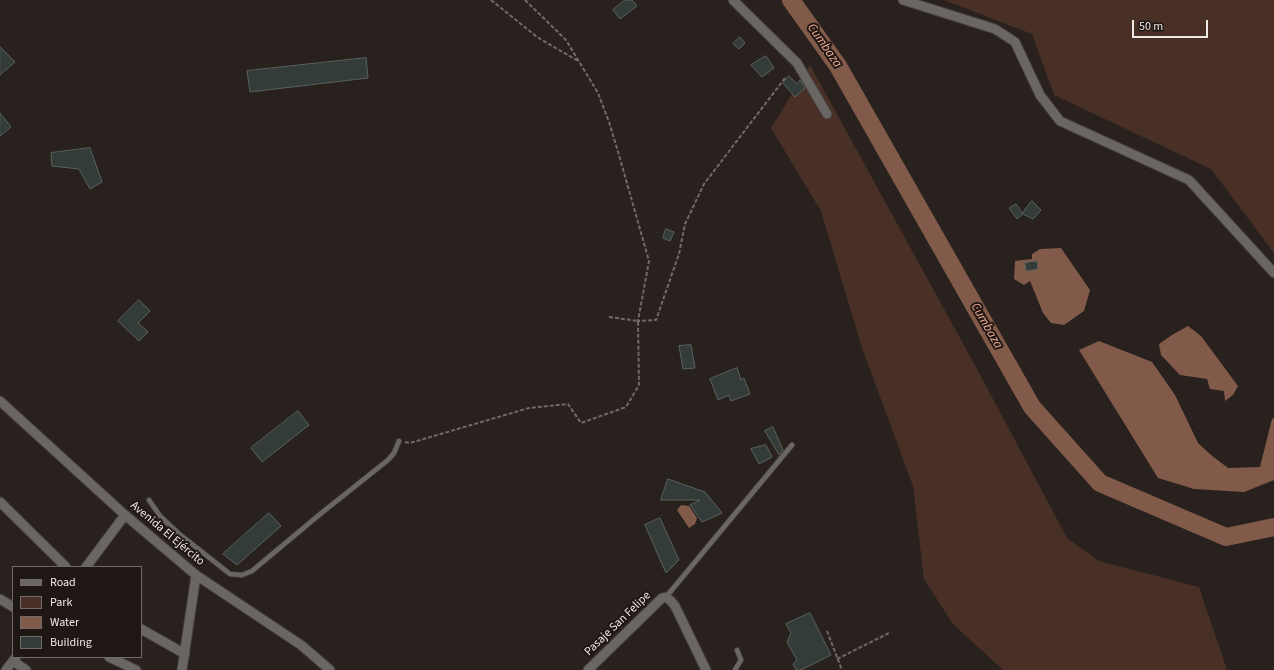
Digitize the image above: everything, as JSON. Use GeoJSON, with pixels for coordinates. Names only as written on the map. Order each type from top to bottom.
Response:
{"type":"FeatureCollection","features":[{"type":"Feature","properties":{"kind":"street"},"geometry":{"type":"LineString","coordinates":[[733,0],[797,63],[827,114]]}},
{"type":"Feature","properties":{"kind":"street"},"geometry":{"type":"LineString","coordinates":[[903,0],[995,29],[1015,42],[1040,95],[1060,121],[1189,180],[1274,273]]}},
{"type":"Feature","properties":{"kind":"street","name":"Avenida El Ejército"},"geometry":{"type":"LineString","coordinates":[[1,403],[125,515],[196,575],[301,645],[330,670]]}},
{"type":"Feature","properties":{"kind":"street"},"geometry":{"type":"LineString","coordinates":[[0,502],[65,566]]}},
{"type":"Feature","properties":{"kind":"street"},"geometry":{"type":"LineString","coordinates":[[87,566],[125,515]]}},
{"type":"Feature","properties":{"kind":"street"},"geometry":{"type":"LineString","coordinates":[[182,670],[196,575]]}},
{"type":"Feature","properties":{"kind":"street"},"geometry":{"type":"LineString","coordinates":[[666,597],[675,606],[706,670]]}},
{"type":"Feature","properties":{"kind":"street","name":"Pasaje San Felipe"},"geometry":{"type":"LineString","coordinates":[[588,670],[662,598],[666,597]]}},
{"type":"Feature","properties":{"kind":"street"},"geometry":{"type":"LineString","coordinates":[[0,599],[12,606]]}},
{"type":"Feature","properties":{"kind":"street"},"geometry":{"type":"LineString","coordinates":[[142,629],[185,654]]}},
{"type":"Feature","properties":{"kind":"street"},"geometry":{"type":"LineString","coordinates":[[111,658],[136,670]]}},
{"type":"Feature","properties":{"kind":"street"},"geometry":{"type":"LineString","coordinates":[[6,670],[15,659],[26,670]]}},
{"type":"Feature","properties":{"kind":"lane"},"geometry":{"type":"LineString","coordinates":[[149,500],[160,516],[196,549],[230,574],[242,576],[252,571],[318,515],[388,460],[394,453],[399,441]]}},
{"type":"Feature","properties":{"kind":"lane"},"geometry":{"type":"LineString","coordinates":[[666,597],[792,445]]}},
{"type":"Feature","properties":{"kind":"lane"},"geometry":{"type":"LineString","coordinates":[[735,670],[741,660],[737,650]]}},
{"type":"Feature","properties":{"kind":"path"},"geometry":{"type":"LineString","coordinates":[[491,0],[537,38],[579,62]]}},
{"type":"Feature","properties":{"kind":"path"},"geometry":{"type":"LineString","coordinates":[[399,441],[410,442],[529,408],[568,404],[581,423],[626,407],[639,386],[638,321],[649,261],[619,155],[598,93],[566,40],[525,0]]}},
{"type":"Feature","properties":{"kind":"path"},"geometry":{"type":"LineString","coordinates":[[609,317],[638,321],[656,320],[679,254],[685,224],[704,184],[785,78]]}},
{"type":"Feature","properties":{"kind":"path"},"geometry":{"type":"LineString","coordinates":[[827,631],[842,670]]}},
{"type":"Feature","properties":{"kind":"path"},"geometry":{"type":"LineString","coordinates":[[837,659],[891,632]]}},
{"type":"Feature","properties":{"kind":"green space"},"geometry":{"type":"Polygon","coordinates":[[[944,0],[1274,0],[1274,253],[1211,169],[1054,95],[1032,34],[944,0]]]}},
{"type":"Feature","properties":{"kind":"green space"},"geometry":{"type":"Polygon","coordinates":[[[810,65],[977,369],[1067,538],[1099,561],[1199,587],[1227,670],[1003,670],[953,624],[924,579],[913,486],[862,348],[821,211],[771,128],[810,65]]]}},
{"type":"Feature","properties":{"kind":"water"},"geometry":{"type":"Polygon","coordinates":[[[1061,248],[1090,290],[1084,311],[1064,325],[1051,323],[1043,313],[1030,281],[1024,285],[1014,279],[1015,261],[1032,259],[1032,254],[1040,249],[1061,248]]]}},
{"type":"Feature","properties":{"kind":"water"},"geometry":{"type":"Polygon","coordinates":[[[1188,326],[1201,336],[1238,386],[1233,395],[1225,401],[1224,391],[1210,389],[1207,379],[1180,375],[1161,355],[1159,344],[1188,326]]]}},
{"type":"Feature","properties":{"kind":"water"},"geometry":{"type":"Polygon","coordinates":[[[1099,341],[1152,362],[1175,395],[1198,443],[1228,468],[1260,467],[1272,419],[1274,418],[1274,480],[1244,492],[1194,489],[1158,478],[1079,350],[1099,341]]]}},
{"type":"Feature","properties":{"kind":"water"},"geometry":{"type":"Polygon","coordinates":[[[681,505],[689,506],[697,518],[695,524],[689,528],[677,510],[681,505]]]}},
{"type":"Feature","properties":{"kind":"building"},"geometry":{"type":"Polygon","coordinates":[[[625,0],[632,0],[637,6],[620,19],[613,10],[625,0]]]}},
{"type":"Feature","properties":{"kind":"building"},"geometry":{"type":"Polygon","coordinates":[[[740,37],[745,43],[739,49],[733,44],[740,37]]]}},
{"type":"Feature","properties":{"kind":"building"},"geometry":{"type":"Polygon","coordinates":[[[0,47],[15,62],[0,75],[0,47]]]}},
{"type":"Feature","properties":{"kind":"building"},"geometry":{"type":"Polygon","coordinates":[[[766,56],[774,68],[762,77],[751,65],[766,56]]]}},
{"type":"Feature","properties":{"kind":"building"},"geometry":{"type":"Polygon","coordinates":[[[366,58],[368,78],[250,92],[247,71],[366,58]]]}},
{"type":"Feature","properties":{"kind":"building"},"geometry":{"type":"Polygon","coordinates":[[[789,76],[797,84],[800,80],[805,88],[795,97],[783,83],[789,76]]]}},
{"type":"Feature","properties":{"kind":"building"},"geometry":{"type":"Polygon","coordinates":[[[0,113],[11,127],[0,136],[0,113]]]}},
{"type":"Feature","properties":{"kind":"building"},"geometry":{"type":"Polygon","coordinates":[[[90,148],[102,182],[90,189],[79,169],[52,166],[51,153],[90,148]]]}},
{"type":"Feature","properties":{"kind":"building"},"geometry":{"type":"Polygon","coordinates":[[[1032,201],[1041,210],[1033,219],[1023,214],[1017,219],[1009,208],[1016,204],[1022,213],[1032,201]]]}},
{"type":"Feature","properties":{"kind":"building"},"geometry":{"type":"Polygon","coordinates":[[[666,229],[674,232],[670,241],[663,238],[666,229]]]}},
{"type":"Feature","properties":{"kind":"building"},"geometry":{"type":"Polygon","coordinates":[[[1037,261],[1038,269],[1026,271],[1025,263],[1037,261]]]}},
{"type":"Feature","properties":{"kind":"building"},"geometry":{"type":"Polygon","coordinates":[[[139,300],[150,311],[138,323],[148,332],[139,341],[118,321],[139,300]]]}},
{"type":"Feature","properties":{"kind":"building"},"geometry":{"type":"Polygon","coordinates":[[[691,345],[695,368],[683,369],[679,346],[691,345]]]}},
{"type":"Feature","properties":{"kind":"building"},"geometry":{"type":"Polygon","coordinates":[[[737,368],[741,380],[744,378],[750,394],[731,401],[729,395],[718,400],[710,379],[737,368]]]}},
{"type":"Feature","properties":{"kind":"building"},"geometry":{"type":"Polygon","coordinates":[[[298,411],[309,425],[262,462],[251,448],[298,411]]]}},
{"type":"Feature","properties":{"kind":"building"},"geometry":{"type":"Polygon","coordinates":[[[773,427],[783,450],[779,455],[765,431],[773,427]]]}},
{"type":"Feature","properties":{"kind":"building"},"geometry":{"type":"Polygon","coordinates":[[[766,445],[772,457],[759,464],[751,449],[766,445]]]}},
{"type":"Feature","properties":{"kind":"building"},"geometry":{"type":"Polygon","coordinates":[[[668,479],[705,492],[722,513],[702,522],[690,505],[700,500],[661,500],[668,479]]]}},
{"type":"Feature","properties":{"kind":"building"},"geometry":{"type":"Polygon","coordinates":[[[269,513],[281,526],[237,565],[223,554],[269,513]]]}},
{"type":"Feature","properties":{"kind":"building"},"geometry":{"type":"Polygon","coordinates":[[[660,518],[679,560],[666,573],[645,525],[660,518]]]}},
{"type":"Feature","properties":{"kind":"building"},"geometry":{"type":"Polygon","coordinates":[[[810,613],[831,655],[801,670],[796,670],[793,664],[797,660],[787,642],[791,633],[786,624],[810,613]]]}},
{"type":"Feature","properties":{"kind":"waterway","name":"Cumbaza"},"geometry":{"type":"LineString","coordinates":[[791,0],[838,66],[1032,407],[1100,483],[1226,537],[1274,527]]}}]}
